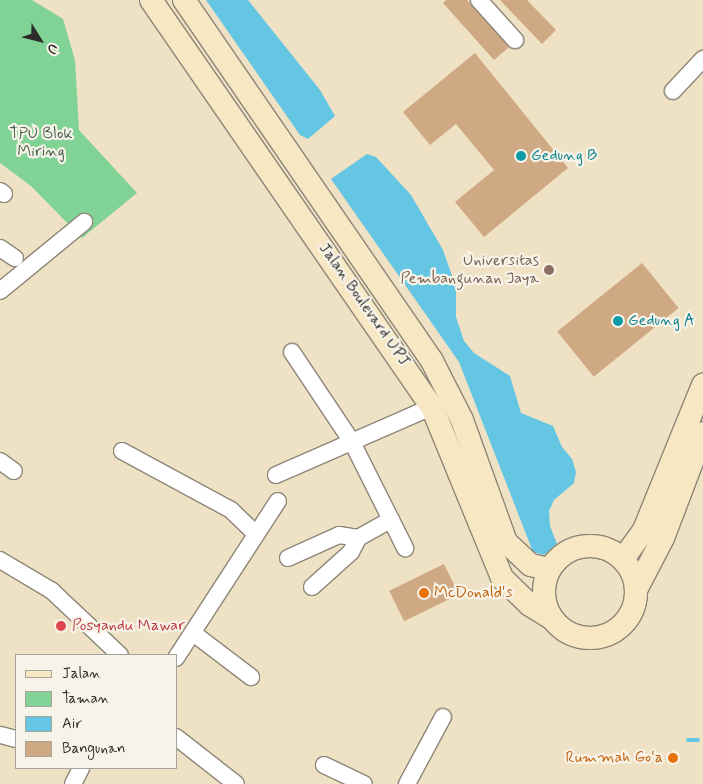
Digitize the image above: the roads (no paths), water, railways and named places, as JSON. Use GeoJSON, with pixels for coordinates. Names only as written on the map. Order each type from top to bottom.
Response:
{"type":"FeatureCollection","features":[{"type":"Feature","properties":{"kind":"street","name":"Jalan Boulevard UPJ"},"geometry":{"type":"LineString","coordinates":[[151,0],[432,407],[502,578],[530,605],[552,619]]}},
{"type":"Feature","properties":{"kind":"street","name":"Jalan Boulevard UPJ"},"geometry":{"type":"LineString","coordinates":[[184,0],[296,166],[432,361],[462,420],[506,542],[532,566],[549,569]]}},
{"type":"Feature","properties":{"kind":"street"},"geometry":{"type":"LineString","coordinates":[[479,0],[515,40]]}},
{"type":"Feature","properties":{"kind":"street"},"geometry":{"type":"LineString","coordinates":[[673,91],[703,59]]}},
{"type":"Feature","properties":{"kind":"street"},"geometry":{"type":"LineString","coordinates":[[276,179],[296,166]]}},
{"type":"Feature","properties":{"kind":"street"},"geometry":{"type":"LineString","coordinates":[[0,291],[84,222]]}},
{"type":"Feature","properties":{"kind":"street"},"geometry":{"type":"LineString","coordinates":[[0,248],[15,258]]}},
{"type":"Feature","properties":{"kind":"street"},"geometry":{"type":"LineString","coordinates":[[292,352],[352,442],[405,548]]}},
{"type":"Feature","properties":{"kind":"street"},"geometry":{"type":"LineString","coordinates":[[623,559],[644,530],[703,385]]}},
{"type":"Feature","properties":{"kind":"street"},"geometry":{"type":"LineString","coordinates":[[276,476],[432,407]]}},
{"type":"Feature","properties":{"kind":"street"},"geometry":{"type":"LineString","coordinates":[[636,590],[634,577],[623,559],[607,548],[588,545],[570,550],[549,569],[544,594],[552,619],[572,635],[585,638],[604,636],[622,626],[630,616],[636,590],[663,538],[703,433]]}},
{"type":"Feature","properties":{"kind":"street"},"geometry":{"type":"LineString","coordinates":[[122,451],[231,510],[256,534]]}},
{"type":"Feature","properties":{"kind":"street"},"geometry":{"type":"LineString","coordinates":[[0,461],[14,471]]}},
{"type":"Feature","properties":{"kind":"street"},"geometry":{"type":"LineString","coordinates":[[178,655],[278,501]]}},
{"type":"Feature","properties":{"kind":"street"},"geometry":{"type":"LineString","coordinates":[[312,587],[351,552],[358,538],[391,520]]}},
{"type":"Feature","properties":{"kind":"street"},"geometry":{"type":"LineString","coordinates":[[288,558],[339,535],[358,538]]}},
{"type":"Feature","properties":{"kind":"street"},"geometry":{"type":"LineString","coordinates":[[0,560],[52,590],[119,654]]}},
{"type":"Feature","properties":{"kind":"street"},"geometry":{"type":"LineString","coordinates":[[193,633],[251,677]]}},
{"type":"Feature","properties":{"kind":"street"},"geometry":{"type":"LineString","coordinates":[[407,784],[443,717]]}},
{"type":"Feature","properties":{"kind":"street"},"geometry":{"type":"LineString","coordinates":[[178,739],[236,784]]}},
{"type":"Feature","properties":{"kind":"street"},"geometry":{"type":"LineString","coordinates":[[324,765],[364,784]]}},
{"type":"Feature","properties":{"kind":"street"},"geometry":{"type":"LineString","coordinates":[[73,784],[80,769]]}},
{"type":"Feature","properties":{"kind":"water"},"geometry":{"type":"Polygon","coordinates":[[[206,0],[248,0],[320,90],[335,116],[308,139],[300,135],[206,0]]]}},
{"type":"Feature","properties":{"kind":"water"},"geometry":{"type":"Polygon","coordinates":[[[367,154],[376,157],[411,195],[443,250],[456,287],[456,317],[464,341],[474,353],[510,376],[521,413],[553,426],[562,447],[572,459],[576,472],[574,483],[554,500],[549,511],[550,526],[557,544],[544,555],[533,552],[459,362],[331,179],[367,154]]]}},
{"type":"Feature","properties":{"kind":"waterway"},"geometry":{"type":"LineString","coordinates":[[688,740],[698,740]]}},
{"type":"Feature","properties":{"kind":"place","name":"Gedung B"},"geometry":{"type":"Point","coordinates":[521,156]}},
{"type":"Feature","properties":{"kind":"place","name":"Universitas Pembangunan Jaya"},"geometry":{"type":"Point","coordinates":[549,270]}},
{"type":"Feature","properties":{"kind":"place","name":"Gedung A"},"geometry":{"type":"Point","coordinates":[618,321]}},
{"type":"Feature","properties":{"kind":"place","name":"McDonald's"},"geometry":{"type":"Point","coordinates":[424,593]}},
{"type":"Feature","properties":{"kind":"place","name":"Posyandu Mawar"},"geometry":{"type":"Point","coordinates":[61,626]}},
{"type":"Feature","properties":{"kind":"place","name":"Rummah Go'a"},"geometry":{"type":"Point","coordinates":[673,758]}},
{"type":"Feature","properties":{"kind":"park label","name":"TPU Blok Miring"},"geometry":{"type":"Point","coordinates":[41,143]}}]}
